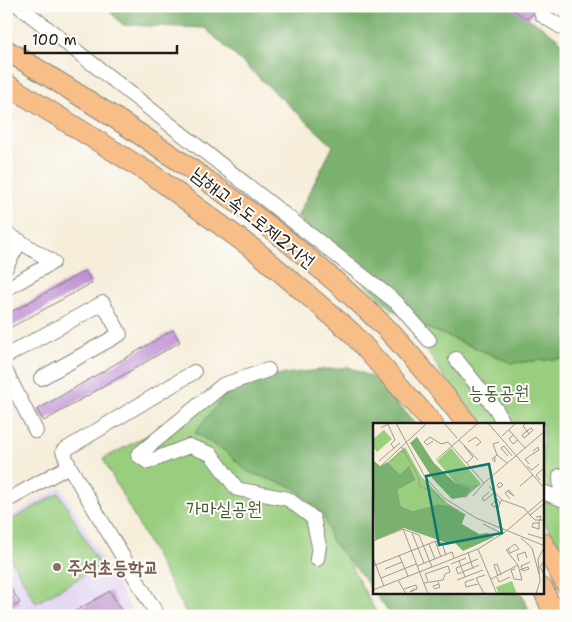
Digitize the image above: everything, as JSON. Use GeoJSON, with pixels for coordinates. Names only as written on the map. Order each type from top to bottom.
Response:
{"type":"FeatureCollection","features":[{"type":"Feature","properties":{"kind":"highway","name":"남해고속도로제2지선"},"geometry":{"type":"LineString","coordinates":[[6,50],[99,106],[202,175],[301,252],[385,327],[448,399],[466,423]]}},
{"type":"Feature","properties":{"kind":"highway","name":"남해고속도로제2지선"},"geometry":{"type":"LineString","coordinates":[[6,84],[154,176],[256,251],[351,332],[432,423]]}},
{"type":"Feature","properties":{"kind":"highway"},"geometry":{"type":"LineString","coordinates":[[544,545],[566,584]]}},
{"type":"Feature","properties":{"kind":"highway"},"geometry":{"type":"LineString","coordinates":[[544,591],[555,616]]}},
{"type":"Feature","properties":{"kind":"street"},"geometry":{"type":"LineString","coordinates":[[19,6],[396,302],[429,340]]}},
{"type":"Feature","properties":{"kind":"street"},"geometry":{"type":"LineString","coordinates":[[540,6],[542,15],[566,30]]}},
{"type":"Feature","properties":{"kind":"street"},"geometry":{"type":"LineString","coordinates":[[6,233],[53,262],[8,285]]}},
{"type":"Feature","properties":{"kind":"street"},"geometry":{"type":"LineString","coordinates":[[6,267],[20,241]]}},
{"type":"Feature","properties":{"kind":"street"},"geometry":{"type":"LineString","coordinates":[[6,356],[103,303],[120,334],[42,378]]}},
{"type":"Feature","properties":{"kind":"street"},"geometry":{"type":"LineString","coordinates":[[456,359],[496,409],[503,423]]}},
{"type":"Feature","properties":{"kind":"street"},"geometry":{"type":"LineString","coordinates":[[268,370],[223,385],[138,455],[148,462],[189,446],[211,454],[237,489],[288,499],[313,518],[319,546],[317,559]]}},
{"type":"Feature","properties":{"kind":"street"},"geometry":{"type":"LineString","coordinates":[[6,372],[36,432]]}},
{"type":"Feature","properties":{"kind":"street"},"geometry":{"type":"LineString","coordinates":[[158,616],[69,466],[63,451],[194,372]]}},
{"type":"Feature","properties":{"kind":"street"},"geometry":{"type":"LineString","coordinates":[[6,501],[69,466]]}},
{"type":"Feature","properties":{"kind":"street"},"geometry":{"type":"LineString","coordinates":[[560,476],[564,501]]}},
{"type":"Feature","properties":{"kind":"street"},"geometry":{"type":"LineString","coordinates":[[544,492],[564,501]]}},
{"type":"Feature","properties":{"kind":"shaded area","name":"주석초등학교"},"geometry":{"type":"Polygon","coordinates":[[[61,487],[135,616],[6,616],[6,519],[61,487]]]}},
{"type":"Feature","properties":{"kind":"green space"},"geometry":{"type":"Polygon","coordinates":[[[104,6],[451,6],[454,8],[465,6],[507,6],[543,27],[566,45],[566,358],[512,363],[408,320],[392,309],[297,217],[333,146],[205,28],[123,25],[104,6]]]}},
{"type":"Feature","properties":{"kind":"green space","name":"능동공원"},"geometry":{"type":"Polygon","coordinates":[[[408,320],[512,363],[566,358],[566,560],[544,522],[544,423],[482,423],[445,379],[408,320]]]}},
{"type":"Feature","properties":{"kind":"green space"},"geometry":{"type":"Polygon","coordinates":[[[349,367],[376,379],[415,423],[373,423],[373,592],[331,540],[324,515],[295,488],[248,472],[226,452],[195,433],[224,396],[263,376],[349,367]]]}},
{"type":"Feature","properties":{"kind":"green space","name":"가마실공원"},"geometry":{"type":"Polygon","coordinates":[[[250,380],[378,616],[188,616],[103,459],[250,380]]]}},
{"type":"Feature","properties":{"kind":"green space"},"geometry":{"type":"Polygon","coordinates":[[[59,493],[100,566],[36,603],[6,551],[6,523],[59,493]]]}},
{"type":"Feature","properties":{"kind":"green space"},"geometry":{"type":"Polygon","coordinates":[[[376,594],[521,594],[532,616],[391,616],[376,594]]]}},
{"type":"Feature","properties":{"kind":"building"},"geometry":{"type":"Polygon","coordinates":[[[507,6],[531,6],[533,14],[527,19],[507,6]]]}},
{"type":"Feature","properties":{"kind":"building"},"geometry":{"type":"Polygon","coordinates":[[[85,271],[92,283],[6,330],[6,315],[85,271]]]}},
{"type":"Feature","properties":{"kind":"building"},"geometry":{"type":"Polygon","coordinates":[[[173,330],[180,342],[44,421],[37,410],[173,330]]]}},
{"type":"Feature","properties":{"kind":"building"},"geometry":{"type":"Polygon","coordinates":[[[6,580],[20,603],[6,611],[6,580]]]}},
{"type":"Feature","properties":{"kind":"building"},"geometry":{"type":"Polygon","coordinates":[[[110,591],[124,616],[111,616],[109,613],[104,616],[67,616],[110,591]]]}},
{"type":"Feature","properties":{"kind":"place","name":"주석초등학교"},"geometry":{"type":"Point","coordinates":[57,567]}}]}
